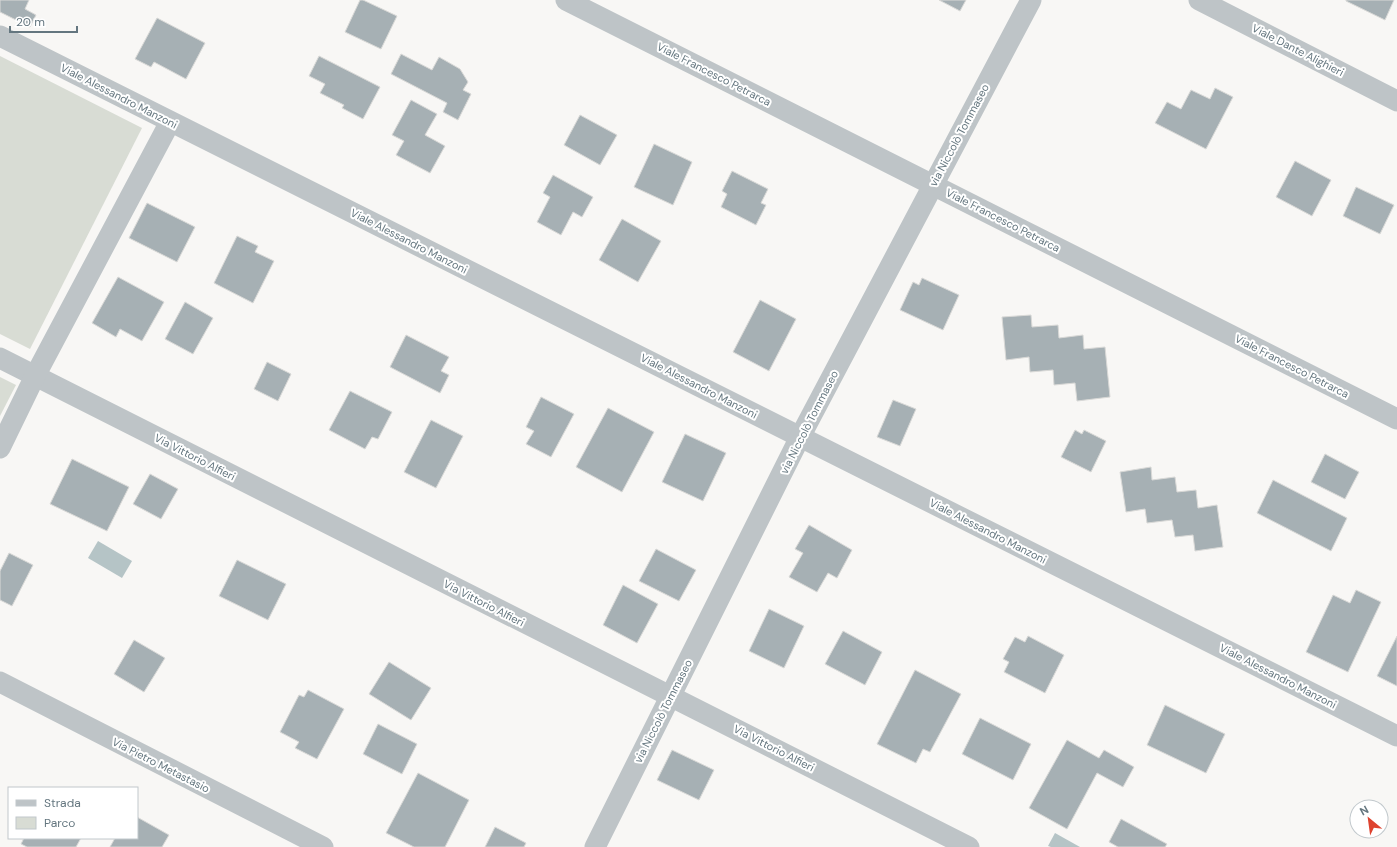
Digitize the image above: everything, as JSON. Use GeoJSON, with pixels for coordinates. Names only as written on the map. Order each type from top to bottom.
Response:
{"type":"FeatureCollection","features":[{"type":"Feature","properties":{"kind":"street","name":"Viale Francesco Petrarca"},"geometry":{"type":"LineString","coordinates":[[566,0],[1397,419]]}},
{"type":"Feature","properties":{"kind":"street","name":"via Niccolò Tommaseo"},"geometry":{"type":"LineString","coordinates":[[594,847],[800,437],[1030,0]]}},
{"type":"Feature","properties":{"kind":"street","name":"Viale Dante Alighieri"},"geometry":{"type":"LineString","coordinates":[[1199,0],[1397,101]]}},
{"type":"Feature","properties":{"kind":"street","name":"Viale Alessandro Manzoni"},"geometry":{"type":"LineString","coordinates":[[0,36],[1397,736]]}},
{"type":"Feature","properties":{"kind":"street"},"geometry":{"type":"LineString","coordinates":[[0,448],[35,376],[170,122]]}},
{"type":"Feature","properties":{"kind":"street","name":"Via Vittorio Alfieri"},"geometry":{"type":"LineString","coordinates":[[0,358],[969,847]]}},
{"type":"Feature","properties":{"kind":"street","name":"Via Pietro Metastasio"},"geometry":{"type":"LineString","coordinates":[[0,682],[323,847]]}},
{"type":"Feature","properties":{"kind":"green space"},"geometry":{"type":"Polygon","coordinates":[[[0,56],[142,128],[30,349],[0,334],[0,56]]]}},
{"type":"Feature","properties":{"kind":"green space"},"geometry":{"type":"Polygon","coordinates":[[[0,377],[16,385],[0,416],[0,377]]]}},
{"type":"Feature","properties":{"kind":"shaded area"},"geometry":{"type":"Polygon","coordinates":[[[98,541],[132,561],[122,578],[88,558],[98,541]]]}},
{"type":"Feature","properties":{"kind":"shaded area"},"geometry":{"type":"Polygon","coordinates":[[[1055,833],[1080,847],[1048,846],[1055,833]]]}},
{"type":"Feature","properties":{"kind":"building"},"geometry":{"type":"Polygon","coordinates":[[[0,0],[29,0],[25,9],[36,15],[30,27],[0,12],[0,0]]]}},
{"type":"Feature","properties":{"kind":"building"},"geometry":{"type":"Polygon","coordinates":[[[360,0],[397,16],[381,49],[345,32],[360,0]]]}},
{"type":"Feature","properties":{"kind":"building"},"geometry":{"type":"Polygon","coordinates":[[[939,0],[966,0],[960,11],[939,0]]]}},
{"type":"Feature","properties":{"kind":"building"},"geometry":{"type":"Polygon","coordinates":[[[1346,0],[1394,0],[1385,20],[1346,0]]]}},
{"type":"Feature","properties":{"kind":"building"},"geometry":{"type":"Polygon","coordinates":[[[157,18],[205,43],[186,79],[154,62],[151,67],[135,59],[157,18]]]}},
{"type":"Feature","properties":{"kind":"building"},"geometry":{"type":"Polygon","coordinates":[[[401,54],[432,70],[439,57],[460,69],[468,82],[463,90],[471,94],[458,120],[443,112],[447,103],[391,74],[401,54]]]}},
{"type":"Feature","properties":{"kind":"building"},"geometry":{"type":"Polygon","coordinates":[[[319,56],[380,87],[363,119],[342,108],[344,105],[320,93],[325,84],[309,76],[319,56]]]}},
{"type":"Feature","properties":{"kind":"building"},"geometry":{"type":"Polygon","coordinates":[[[1215,88],[1233,97],[1206,149],[1155,123],[1167,102],[1181,109],[1191,90],[1210,99],[1215,88]]]}},
{"type":"Feature","properties":{"kind":"building"},"geometry":{"type":"Polygon","coordinates":[[[411,100],[437,114],[425,135],[445,146],[430,173],[396,155],[404,141],[392,135],[411,100]]]}},
{"type":"Feature","properties":{"kind":"building"},"geometry":{"type":"Polygon","coordinates":[[[580,115],[617,135],[600,165],[564,145],[580,115]]]}},
{"type":"Feature","properties":{"kind":"building"},"geometry":{"type":"Polygon","coordinates":[[[654,144],[692,162],[673,205],[634,187],[654,144]]]}},
{"type":"Feature","properties":{"kind":"building"},"geometry":{"type":"Polygon","coordinates":[[[1295,161],[1331,180],[1312,216],[1276,197],[1295,161]]]}},
{"type":"Feature","properties":{"kind":"building"},"geometry":{"type":"Polygon","coordinates":[[[732,171],[768,189],[761,203],[766,205],[756,225],[721,207],[727,194],[722,191],[732,171]]]}},
{"type":"Feature","properties":{"kind":"building"},"geometry":{"type":"Polygon","coordinates":[[[553,175],[593,197],[582,217],[573,212],[561,235],[537,222],[550,197],[543,193],[553,175]]]}},
{"type":"Feature","properties":{"kind":"building"},"geometry":{"type":"Polygon","coordinates":[[[1356,187],[1394,205],[1380,234],[1343,216],[1356,187]]]}},
{"type":"Feature","properties":{"kind":"building"},"geometry":{"type":"Polygon","coordinates":[[[147,203],[195,227],[177,262],[129,238],[147,203]]]}},
{"type":"Feature","properties":{"kind":"building"},"geometry":{"type":"Polygon","coordinates":[[[622,219],[661,241],[638,282],[599,260],[622,219]]]}},
{"type":"Feature","properties":{"kind":"building"},"geometry":{"type":"Polygon","coordinates":[[[237,236],[258,246],[255,252],[274,261],[253,303],[214,283],[237,236]]]}},
{"type":"Feature","properties":{"kind":"building"},"geometry":{"type":"Polygon","coordinates":[[[118,277],[164,302],[142,341],[120,329],[116,337],[92,323],[118,277]]]}},
{"type":"Feature","properties":{"kind":"building"},"geometry":{"type":"Polygon","coordinates":[[[922,278],[959,295],[943,330],[900,310],[913,282],[919,285],[922,278]]]}},
{"type":"Feature","properties":{"kind":"building"},"geometry":{"type":"Polygon","coordinates":[[[760,300],[796,319],[769,371],[733,352],[760,300]]]}},
{"type":"Feature","properties":{"kind":"building"},"geometry":{"type":"Polygon","coordinates":[[[185,302],[213,318],[193,354],[165,339],[185,302]]]}},
{"type":"Feature","properties":{"kind":"building"},"geometry":{"type":"Polygon","coordinates":[[[1031,315],[1032,327],[1058,325],[1059,338],[1083,335],[1084,349],[1105,347],[1110,397],[1077,401],[1075,383],[1054,385],[1053,370],[1030,372],[1029,357],[1006,360],[1002,317],[1031,315]]]}},
{"type":"Feature","properties":{"kind":"building"},"geometry":{"type":"Polygon","coordinates":[[[406,335],[449,357],[441,371],[449,375],[440,393],[390,367],[406,335]]]}},
{"type":"Feature","properties":{"kind":"building"},"geometry":{"type":"Polygon","coordinates":[[[267,362],[291,374],[278,401],[254,389],[267,362]]]}},
{"type":"Feature","properties":{"kind":"building"},"geometry":{"type":"Polygon","coordinates":[[[350,391],[392,412],[378,439],[372,437],[365,449],[329,430],[350,391]]]}},
{"type":"Feature","properties":{"kind":"building"},"geometry":{"type":"Polygon","coordinates":[[[541,397],[574,414],[551,457],[526,444],[534,431],[526,427],[541,397]]]}},
{"type":"Feature","properties":{"kind":"building"},"geometry":{"type":"Polygon","coordinates":[[[893,400],[916,409],[900,446],[877,437],[893,400]]]}},
{"type":"Feature","properties":{"kind":"building"},"geometry":{"type":"Polygon","coordinates":[[[608,408],[654,432],[622,492],[576,467],[608,408]]]}},
{"type":"Feature","properties":{"kind":"building"},"geometry":{"type":"Polygon","coordinates":[[[431,420],[463,436],[436,488],[404,472],[431,420]]]}},
{"type":"Feature","properties":{"kind":"building"},"geometry":{"type":"Polygon","coordinates":[[[1075,430],[1082,434],[1084,430],[1106,441],[1091,472],[1061,457],[1075,430]]]}},
{"type":"Feature","properties":{"kind":"building"},"geometry":{"type":"Polygon","coordinates":[[[685,434],[726,453],[703,501],[662,482],[685,434]]]}},
{"type":"Feature","properties":{"kind":"building"},"geometry":{"type":"Polygon","coordinates":[[[1325,454],[1359,472],[1345,499],[1311,482],[1325,454]]]}},
{"type":"Feature","properties":{"kind":"building"},"geometry":{"type":"Polygon","coordinates":[[[72,459],[129,487],[107,531],[50,504],[72,459]]]}},
{"type":"Feature","properties":{"kind":"building"},"geometry":{"type":"Polygon","coordinates":[[[1151,467],[1152,480],[1175,477],[1177,492],[1196,490],[1198,508],[1217,505],[1223,547],[1195,551],[1193,535],[1175,537],[1172,520],[1147,523],[1145,509],[1126,512],[1120,472],[1151,467]]]}},
{"type":"Feature","properties":{"kind":"building"},"geometry":{"type":"Polygon","coordinates":[[[150,474],[178,489],[161,519],[133,504],[150,474]]]}},
{"type":"Feature","properties":{"kind":"building"},"geometry":{"type":"Polygon","coordinates":[[[1273,480],[1347,518],[1331,551],[1257,513],[1273,480]]]}},
{"type":"Feature","properties":{"kind":"building"},"geometry":{"type":"Polygon","coordinates":[[[809,525],[852,550],[837,578],[828,573],[817,592],[789,577],[803,553],[795,549],[809,525]]]}},
{"type":"Feature","properties":{"kind":"building"},"geometry":{"type":"Polygon","coordinates":[[[656,549],[696,570],[679,601],[639,581],[656,549]]]}},
{"type":"Feature","properties":{"kind":"building"},"geometry":{"type":"Polygon","coordinates":[[[9,553],[33,565],[12,606],[0,600],[0,571],[9,553]]]}},
{"type":"Feature","properties":{"kind":"building"},"geometry":{"type":"Polygon","coordinates":[[[237,560],[286,584],[268,620],[219,596],[237,560]]]}},
{"type":"Feature","properties":{"kind":"building"},"geometry":{"type":"Polygon","coordinates":[[[623,585],[658,604],[637,643],[603,625],[623,585]]]}},
{"type":"Feature","properties":{"kind":"building"},"geometry":{"type":"Polygon","coordinates":[[[1356,590],[1381,602],[1348,672],[1306,652],[1333,595],[1350,603],[1356,590]]]}},
{"type":"Feature","properties":{"kind":"building"},"geometry":{"type":"Polygon","coordinates":[[[769,609],[804,626],[784,668],[749,651],[769,609]]]}},
{"type":"Feature","properties":{"kind":"building"},"geometry":{"type":"Polygon","coordinates":[[[843,631],[882,652],[865,685],[825,664],[843,631]]]}},
{"type":"Feature","properties":{"kind":"building"},"geometry":{"type":"Polygon","coordinates":[[[1028,636],[1064,655],[1045,693],[1004,672],[1009,662],[1003,659],[1015,637],[1025,642],[1028,636]]]}},
{"type":"Feature","properties":{"kind":"building"},"geometry":{"type":"Polygon","coordinates":[[[1397,636],[1397,686],[1377,676],[1397,636]]]}},
{"type":"Feature","properties":{"kind":"building"},"geometry":{"type":"Polygon","coordinates":[[[134,640],[165,658],[144,692],[114,674],[134,640]]]}},
{"type":"Feature","properties":{"kind":"building"},"geometry":{"type":"Polygon","coordinates":[[[389,662],[431,688],[411,720],[369,694],[389,662]]]}},
{"type":"Feature","properties":{"kind":"building"},"geometry":{"type":"Polygon","coordinates":[[[915,670],[961,694],[930,752],[923,749],[916,763],[877,744],[915,670]]]}},
{"type":"Feature","properties":{"kind":"building"},"geometry":{"type":"Polygon","coordinates":[[[308,690],[344,709],[317,759],[295,748],[299,742],[280,732],[299,695],[304,697],[308,690]]]}},
{"type":"Feature","properties":{"kind":"building"},"geometry":{"type":"Polygon","coordinates":[[[1165,705],[1225,734],[1206,773],[1147,745],[1165,705]]]}},
{"type":"Feature","properties":{"kind":"building"},"geometry":{"type":"Polygon","coordinates":[[[980,718],[1031,744],[1013,780],[962,754],[980,718]]]}},
{"type":"Feature","properties":{"kind":"building"},"geometry":{"type":"Polygon","coordinates":[[[378,724],[417,744],[402,774],[363,754],[378,724]]]}},
{"type":"Feature","properties":{"kind":"building"},"geometry":{"type":"Polygon","coordinates":[[[1067,740],[1099,758],[1104,750],[1134,767],[1123,787],[1097,773],[1067,829],[1029,808],[1067,740]]]}},
{"type":"Feature","properties":{"kind":"building"},"geometry":{"type":"Polygon","coordinates":[[[672,750],[714,770],[699,800],[657,780],[672,750]]]}},
{"type":"Feature","properties":{"kind":"building"},"geometry":{"type":"Polygon","coordinates":[[[418,773],[469,800],[445,847],[414,847],[386,833],[418,773]]]}},
{"type":"Feature","properties":{"kind":"building"},"geometry":{"type":"Polygon","coordinates":[[[138,818],[169,835],[162,847],[110,847],[114,839],[138,839],[138,818]]]}},
{"type":"Feature","properties":{"kind":"building"},"geometry":{"type":"Polygon","coordinates":[[[1121,819],[1167,844],[1165,847],[1118,847],[1109,842],[1121,819]]]}},
{"type":"Feature","properties":{"kind":"building"},"geometry":{"type":"Polygon","coordinates":[[[495,827],[526,843],[524,847],[485,847],[495,827]]]}},
{"type":"Feature","properties":{"kind":"building"},"geometry":{"type":"Polygon","coordinates":[[[24,839],[80,839],[76,847],[27,847],[21,844],[24,839]]]}}]}
